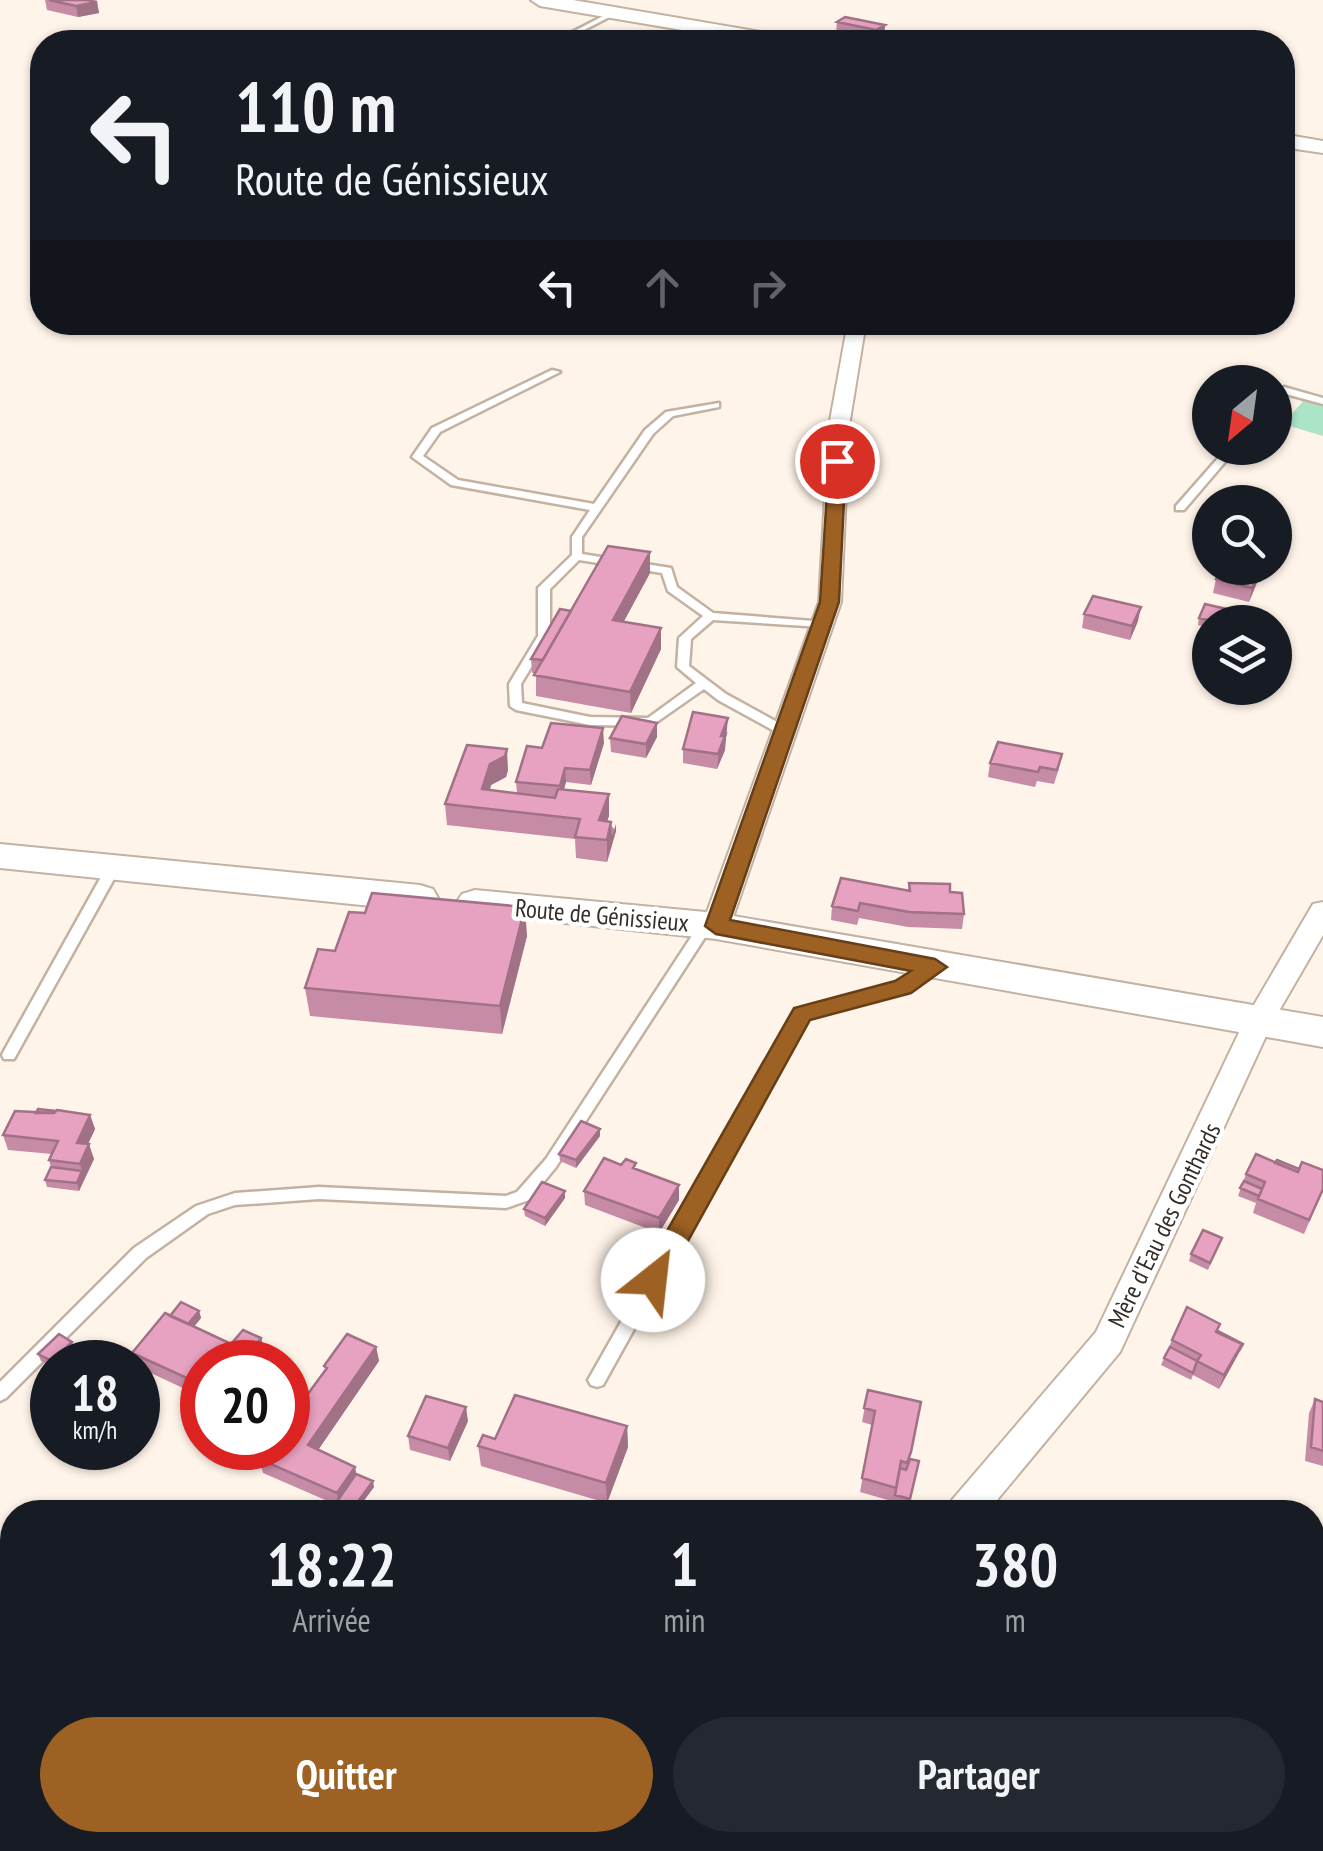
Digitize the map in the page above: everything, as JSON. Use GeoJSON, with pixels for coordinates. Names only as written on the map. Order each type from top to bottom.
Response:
{"type":"FeatureCollection","features":[{"type":"Feature","properties":{"kind":"street"},"geometry":{"type":"LineString","coordinates":[[540,0],[716,30]]}},
{"type":"Feature","properties":{"kind":"street"},"geometry":{"type":"LineString","coordinates":[[1295,142],[1323,147]]}},
{"type":"Feature","properties":{"kind":"street"},"geometry":{"type":"LineString","coordinates":[[712,925],[830,602],[839,426],[856,335]]}},
{"type":"Feature","properties":{"kind":"street","name":"Route de Génissieux"},"geometry":{"type":"LineString","coordinates":[[0,856],[712,925],[1323,1032]]}},
{"type":"Feature","properties":{"kind":"street","name":"Mère d'Eau des Gonthards"},"geometry":{"type":"LineString","coordinates":[[975,1500],[1108,1342],[1258,1022],[1323,910]]}},
{"type":"Feature","properties":{"kind":"lane"},"geometry":{"type":"LineString","coordinates":[[580,30],[615,12]]}},
{"type":"Feature","properties":{"kind":"lane"},"geometry":{"type":"LineString","coordinates":[[556,372],[436,430],[417,457],[454,483],[597,508]]}},
{"type":"Feature","properties":{"kind":"lane"},"geometry":{"type":"LineString","coordinates":[[1292,392],[1323,401]]}},
{"type":"Feature","properties":{"kind":"lane"},"geometry":{"type":"LineString","coordinates":[[704,683],[651,722],[590,722],[516,706],[515,684],[544,636],[544,588],[577,556],[578,537],[597,508],[649,432],[670,414],[716,405]]}},
{"type":"Feature","properties":{"kind":"lane"},"geometry":{"type":"LineString","coordinates":[[1180,508],[1217,465]]}},
{"type":"Feature","properties":{"kind":"lane"},"geometry":{"type":"LineString","coordinates":[[577,556],[667,570],[672,590],[710,616],[822,624]]}},
{"type":"Feature","properties":{"kind":"lane"},"geometry":{"type":"LineString","coordinates":[[710,616],[685,638],[683,666],[784,732]]}},
{"type":"Feature","properties":{"kind":"lane"},"geometry":{"type":"LineString","coordinates":[[9,1055],[112,868]]}},
{"type":"Feature","properties":{"kind":"lane"},"geometry":{"type":"LineString","coordinates":[[0,1393],[140,1253],[202,1210],[235,1199],[319,1193],[506,1202],[524,1196],[551,1163],[712,925]]}},
{"type":"Feature","properties":{"kind":"lane"},"geometry":{"type":"LineString","coordinates":[[597,1380],[802,1014],[903,987],[935,967]]}},
{"type":"Feature","properties":{"kind":"green space"},"geometry":{"type":"Polygon","coordinates":[[[1305,399],[1323,404],[1323,436],[1292,427],[1292,414],[1305,399]]]}},
{"type":"Feature","properties":{"kind":"building"},"geometry":{"type":"Polygon","coordinates":[[[49,0],[87,0],[97,2],[76,6],[49,0]]]}},
{"type":"Feature","properties":{"kind":"building"},"geometry":{"type":"Polygon","coordinates":[[[845,17],[885,25],[876,30],[837,22],[845,17]]]}},
{"type":"Feature","properties":{"kind":"building"},"geometry":{"type":"Polygon","coordinates":[[[608,546],[650,552],[613,620],[661,628],[630,692],[534,675],[608,546]]]}},
{"type":"Feature","properties":{"kind":"building"},"geometry":{"type":"Polygon","coordinates":[[[1093,596],[1141,607],[1132,626],[1084,614],[1093,596]]]}},
{"type":"Feature","properties":{"kind":"building"},"geometry":{"type":"Polygon","coordinates":[[[560,609],[571,611],[543,660],[531,659],[560,609]]]}},
{"type":"Feature","properties":{"kind":"building"},"geometry":{"type":"Polygon","coordinates":[[[693,712],[728,718],[718,754],[683,749],[693,712]]]}},
{"type":"Feature","properties":{"kind":"building"},"geometry":{"type":"Polygon","coordinates":[[[622,716],[657,723],[646,744],[610,738],[622,716]]]}},
{"type":"Feature","properties":{"kind":"building"},"geometry":{"type":"Polygon","coordinates":[[[551,723],[603,728],[590,770],[565,768],[560,786],[516,782],[527,746],[542,748],[551,723]]]}},
{"type":"Feature","properties":{"kind":"building"},"geometry":{"type":"Polygon","coordinates":[[[998,742],[1062,754],[1057,770],[1040,767],[1038,772],[990,763],[998,742]]]}},
{"type":"Feature","properties":{"kind":"building"},"geometry":{"type":"Polygon","coordinates":[[[467,745],[507,749],[505,756],[490,764],[482,789],[555,798],[558,789],[609,794],[599,820],[611,822],[607,840],[575,837],[580,819],[445,804],[467,745]]]}},
{"type":"Feature","properties":{"kind":"building"},"geometry":{"type":"Polygon","coordinates":[[[841,878],[910,891],[909,883],[950,884],[950,892],[962,893],[964,914],[909,912],[860,903],[858,911],[832,906],[841,878]]]}},
{"type":"Feature","properties":{"kind":"building"},"geometry":{"type":"Polygon","coordinates":[[[372,893],[525,907],[500,1006],[305,988],[318,949],[335,951],[349,912],[365,913],[372,893]]]}},
{"type":"Feature","properties":{"kind":"building"},"geometry":{"type":"Polygon","coordinates":[[[57,1110],[90,1115],[77,1143],[89,1144],[80,1164],[49,1160],[58,1141],[3,1135],[15,1111],[57,1110]]]}},
{"type":"Feature","properties":{"kind":"building"},"geometry":{"type":"Polygon","coordinates":[[[581,1121],[600,1129],[576,1160],[559,1154],[581,1121]]]}},
{"type":"Feature","properties":{"kind":"building"},"geometry":{"type":"Polygon","coordinates":[[[1256,1154],[1298,1172],[1302,1162],[1323,1170],[1323,1189],[1309,1220],[1258,1199],[1265,1182],[1246,1174],[1256,1154]]]}},
{"type":"Feature","properties":{"kind":"building"},"geometry":{"type":"Polygon","coordinates":[[[604,1158],[621,1165],[626,1159],[636,1163],[633,1168],[679,1185],[659,1218],[584,1191],[604,1158]]]}},
{"type":"Feature","properties":{"kind":"building"},"geometry":{"type":"Polygon","coordinates":[[[1277,1160],[1299,1169],[1298,1172],[1275,1163],[1277,1160]]]}},
{"type":"Feature","properties":{"kind":"building"},"geometry":{"type":"Polygon","coordinates":[[[51,1167],[82,1171],[77,1183],[45,1180],[51,1167]]]}},
{"type":"Feature","properties":{"kind":"building"},"geometry":{"type":"Polygon","coordinates":[[[1244,1181],[1262,1189],[1259,1196],[1240,1188],[1244,1181]]]}},
{"type":"Feature","properties":{"kind":"building"},"geometry":{"type":"Polygon","coordinates":[[[542,1182],[565,1191],[545,1218],[524,1209],[542,1182]]]}},
{"type":"Feature","properties":{"kind":"building"},"geometry":{"type":"Polygon","coordinates":[[[1203,1230],[1222,1238],[1210,1263],[1191,1254],[1203,1230]]]}},
{"type":"Feature","properties":{"kind":"building"},"geometry":{"type":"Polygon","coordinates":[[[181,1302],[199,1311],[188,1324],[170,1316],[181,1302]]]}},
{"type":"Feature","properties":{"kind":"building"},"geometry":{"type":"Polygon","coordinates":[[[1187,1307],[1220,1324],[1216,1332],[1242,1344],[1224,1375],[1197,1361],[1201,1355],[1172,1340],[1187,1307]]]}},
{"type":"Feature","properties":{"kind":"building"},"geometry":{"type":"Polygon","coordinates":[[[165,1313],[223,1340],[180,1340],[180,1375],[160,1366],[160,1340],[143,1340],[165,1313]]]}},
{"type":"Feature","properties":{"kind":"building"},"geometry":{"type":"Polygon","coordinates":[[[243,1330],[261,1338],[259,1340],[234,1340],[243,1330]]]}},
{"type":"Feature","properties":{"kind":"building"},"geometry":{"type":"Polygon","coordinates":[[[347,1334],[376,1347],[310,1442],[310,1391],[327,1368],[324,1366],[347,1334]]]}},
{"type":"Feature","properties":{"kind":"building"},"geometry":{"type":"Polygon","coordinates":[[[1170,1347],[1197,1361],[1193,1373],[1164,1358],[1170,1347]]]}},
{"type":"Feature","properties":{"kind":"building"},"geometry":{"type":"Polygon","coordinates":[[[868,1390],[921,1402],[911,1452],[907,1463],[901,1461],[896,1488],[862,1478],[875,1411],[864,1408],[868,1390]]]}},
{"type":"Feature","properties":{"kind":"building"},"geometry":{"type":"Polygon","coordinates":[[[515,1395],[627,1426],[606,1483],[478,1446],[483,1435],[495,1439],[515,1395]]]}},
{"type":"Feature","properties":{"kind":"building"},"geometry":{"type":"Polygon","coordinates":[[[426,1396],[466,1407],[448,1448],[408,1436],[426,1396]]]}},
{"type":"Feature","properties":{"kind":"building"},"geometry":{"type":"Polygon","coordinates":[[[1315,1399],[1323,1402],[1323,1451],[1311,1447],[1315,1399]]]}},
{"type":"Feature","properties":{"kind":"building"},"geometry":{"type":"Polygon","coordinates":[[[310,1446],[355,1467],[337,1493],[284,1470],[310,1470],[310,1446]]]}},
{"type":"Feature","properties":{"kind":"building"},"geometry":{"type":"Polygon","coordinates":[[[910,1459],[919,1461],[910,1499],[895,1495],[900,1468],[906,1470],[910,1459]]]}},
{"type":"Feature","properties":{"kind":"building"},"geometry":{"type":"Polygon","coordinates":[[[356,1474],[373,1481],[359,1500],[338,1500],[356,1474]]]}},
{"type":"Feature","properties":{"kind":"route"},"geometry":{"type":"LineString","coordinates":[[653,1280],[802,1014],[903,987],[935,967],[716,926],[830,602],[837,461]]}}]}
